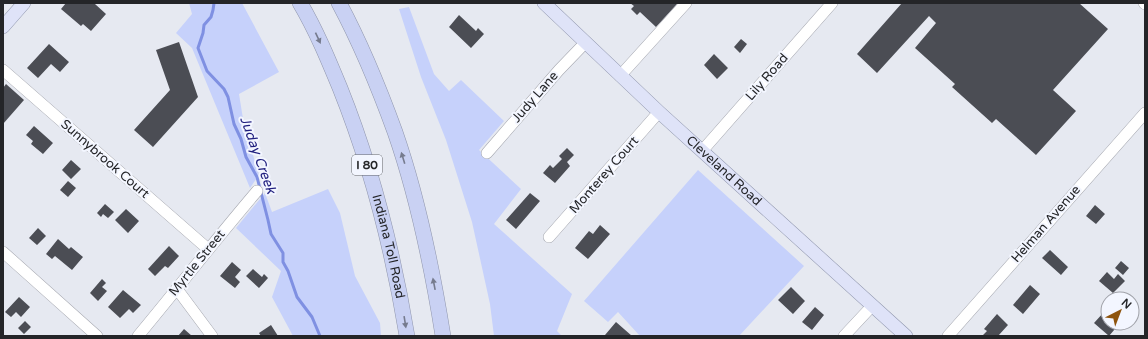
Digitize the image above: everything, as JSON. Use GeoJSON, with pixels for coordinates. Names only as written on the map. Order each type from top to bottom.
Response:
{"type":"FeatureCollection","features":[{"type":"Feature","properties":{"kind":"highway","name":"Indiana Toll Road"},"geometry":{"type":"LineString","coordinates":[[300,3],[310,20],[348,108],[374,185],[402,302],[407,336]]}},
{"type":"Feature","properties":{"kind":"highway","name":"I 80"},"geometry":{"type":"LineString","coordinates":[[340,3],[379,89],[395,132],[425,240],[444,336]]}},
{"type":"Feature","properties":{"kind":"main road"},"geometry":{"type":"LineString","coordinates":[[3,27],[24,3]]}},
{"type":"Feature","properties":{"kind":"main road","name":"Cleveland Road"},"geometry":{"type":"LineString","coordinates":[[544,3],[659,112],[906,336]]}},
{"type":"Feature","properties":{"kind":"street"},"geometry":{"type":"LineString","coordinates":[[620,76],[686,3]]}},
{"type":"Feature","properties":{"kind":"street","name":"Lily Road"},"geometry":{"type":"LineString","coordinates":[[702,151],[832,3]]}},
{"type":"Feature","properties":{"kind":"street","name":"Judy Lane"},"geometry":{"type":"LineString","coordinates":[[487,153],[540,90],[585,43]]}},
{"type":"Feature","properties":{"kind":"street","name":"Sunnybrook Court"},"geometry":{"type":"LineString","coordinates":[[3,70],[208,249]]}},
{"type":"Feature","properties":{"kind":"street","name":"Monterey Court"},"geometry":{"type":"LineString","coordinates":[[549,237],[659,112]]}},
{"type":"Feature","properties":{"kind":"street","name":"Helman Avenue"},"geometry":{"type":"LineString","coordinates":[[948,336],[1145,113]]}},
{"type":"Feature","properties":{"kind":"street","name":"Myrtle Street"},"geometry":{"type":"LineString","coordinates":[[138,336],[256,191]]}},
{"type":"Feature","properties":{"kind":"street"},"geometry":{"type":"LineString","coordinates":[[3,252],[97,336]]}},
{"type":"Feature","properties":{"kind":"street"},"geometry":{"type":"LineString","coordinates":[[176,289],[212,336]]}},
{"type":"Feature","properties":{"kind":"street"},"geometry":{"type":"LineString","coordinates":[[844,336],[872,306]]}},
{"type":"Feature","properties":{"kind":"shaded area"},"geometry":{"type":"Polygon","coordinates":[[[189,3],[242,3],[279,72],[239,94],[244,125],[259,175],[250,188],[192,48],[176,33],[192,14],[189,3]]]}},
{"type":"Feature","properties":{"kind":"shaded area"},"geometry":{"type":"Polygon","coordinates":[[[409,7],[434,74],[449,91],[461,80],[504,121],[479,150],[521,189],[494,224],[572,294],[557,331],[562,336],[494,336],[490,304],[472,222],[446,140],[421,77],[399,9],[409,7]]]}},
{"type":"Feature","properties":{"kind":"shaded area"},"geometry":{"type":"Polygon","coordinates":[[[698,170],[804,266],[739,336],[640,336],[618,312],[608,322],[584,301],[698,170]]]}},
{"type":"Feature","properties":{"kind":"shaded area"},"geometry":{"type":"Polygon","coordinates":[[[328,189],[340,213],[355,276],[380,323],[381,336],[293,336],[272,297],[281,271],[236,228],[265,193],[272,212],[328,189]]]}},
{"type":"Feature","properties":{"kind":"building"},"geometry":{"type":"Polygon","coordinates":[[[66,3],[96,3],[95,4],[106,14],[91,31],[83,24],[81,26],[61,9],[66,3]]]}},
{"type":"Feature","properties":{"kind":"building"},"geometry":{"type":"Polygon","coordinates":[[[630,3],[677,4],[656,27],[640,12],[637,15],[631,9],[634,6],[630,3]]]}},
{"type":"Feature","properties":{"kind":"building"},"geometry":{"type":"Polygon","coordinates":[[[902,3],[1079,3],[1108,29],[1053,90],[1076,111],[1036,155],[996,119],[992,123],[952,87],[955,84],[915,48],[936,23],[929,16],[877,73],[857,54],[902,3]]]}},
{"type":"Feature","properties":{"kind":"building"},"geometry":{"type":"Polygon","coordinates":[[[459,15],[476,31],[478,28],[484,34],[471,48],[449,27],[459,15]]]}},
{"type":"Feature","properties":{"kind":"building"},"geometry":{"type":"Polygon","coordinates":[[[741,39],[747,44],[740,53],[734,47],[741,39]]]}},
{"type":"Feature","properties":{"kind":"building"},"geometry":{"type":"Polygon","coordinates":[[[179,42],[198,97],[153,147],[134,130],[170,90],[156,50],[179,42]]]}},
{"type":"Feature","properties":{"kind":"building"},"geometry":{"type":"Polygon","coordinates":[[[49,44],[69,62],[60,72],[51,64],[38,78],[27,68],[49,44]]]}},
{"type":"Feature","properties":{"kind":"building"},"geometry":{"type":"Polygon","coordinates":[[[714,54],[728,68],[717,79],[704,65],[714,54]]]}},
{"type":"Feature","properties":{"kind":"building"},"geometry":{"type":"Polygon","coordinates":[[[6,84],[24,100],[3,124],[3,88],[6,84]]]}},
{"type":"Feature","properties":{"kind":"building"},"geometry":{"type":"Polygon","coordinates":[[[34,126],[53,143],[43,154],[31,144],[33,141],[26,135],[34,126]]]}},
{"type":"Feature","properties":{"kind":"building"},"geometry":{"type":"Polygon","coordinates":[[[567,148],[574,155],[567,162],[570,166],[555,183],[543,173],[550,165],[553,168],[562,159],[559,156],[567,148]]]}},
{"type":"Feature","properties":{"kind":"building"},"geometry":{"type":"Polygon","coordinates":[[[71,160],[81,169],[71,179],[62,170],[71,160]]]}},
{"type":"Feature","properties":{"kind":"building"},"geometry":{"type":"Polygon","coordinates":[[[68,181],[76,188],[68,197],[60,190],[68,181]]]}},
{"type":"Feature","properties":{"kind":"building"},"geometry":{"type":"Polygon","coordinates":[[[530,193],[540,201],[516,229],[506,220],[530,193]]]}},
{"type":"Feature","properties":{"kind":"building"},"geometry":{"type":"Polygon","coordinates":[[[105,204],[114,212],[108,218],[103,214],[101,217],[97,213],[105,204]]]}},
{"type":"Feature","properties":{"kind":"building"},"geometry":{"type":"Polygon","coordinates":[[[1095,205],[1105,214],[1096,224],[1086,216],[1095,205]]]}},
{"type":"Feature","properties":{"kind":"building"},"geometry":{"type":"Polygon","coordinates":[[[126,209],[139,221],[128,233],[115,220],[126,209]]]}},
{"type":"Feature","properties":{"kind":"building"},"geometry":{"type":"Polygon","coordinates":[[[600,225],[610,234],[588,259],[575,248],[589,231],[593,234],[600,225]]]}},
{"type":"Feature","properties":{"kind":"building"},"geometry":{"type":"Polygon","coordinates":[[[38,228],[46,236],[37,245],[29,238],[38,228]]]}},
{"type":"Feature","properties":{"kind":"building"},"geometry":{"type":"Polygon","coordinates":[[[58,239],[69,249],[71,247],[83,257],[72,270],[55,256],[52,259],[46,254],[58,239]]]}},
{"type":"Feature","properties":{"kind":"building"},"geometry":{"type":"Polygon","coordinates":[[[169,246],[179,256],[168,268],[165,266],[155,276],[148,269],[169,246]]]}},
{"type":"Feature","properties":{"kind":"building"},"geometry":{"type":"Polygon","coordinates":[[[1050,250],[1068,267],[1061,275],[1042,258],[1050,250]]]}},
{"type":"Feature","properties":{"kind":"building"},"geometry":{"type":"Polygon","coordinates":[[[1121,261],[1129,268],[1123,275],[1115,268],[1121,261]]]}},
{"type":"Feature","properties":{"kind":"building"},"geometry":{"type":"Polygon","coordinates":[[[232,262],[241,270],[235,277],[240,282],[235,288],[220,276],[232,262]]]}},
{"type":"Feature","properties":{"kind":"building"},"geometry":{"type":"Polygon","coordinates":[[[253,269],[262,277],[264,274],[268,278],[259,288],[246,276],[253,269]]]}},
{"type":"Feature","properties":{"kind":"building"},"geometry":{"type":"Polygon","coordinates":[[[1107,272],[1114,279],[1118,274],[1125,281],[1115,291],[1111,291],[1099,281],[1107,272]]]}},
{"type":"Feature","properties":{"kind":"building"},"geometry":{"type":"Polygon","coordinates":[[[102,279],[106,283],[102,287],[107,291],[98,301],[90,293],[102,279]]]}},
{"type":"Feature","properties":{"kind":"building"},"geometry":{"type":"Polygon","coordinates":[[[1030,285],[1040,294],[1023,314],[1013,305],[1030,285]]]}},
{"type":"Feature","properties":{"kind":"building"},"geometry":{"type":"Polygon","coordinates":[[[791,287],[805,301],[793,314],[778,300],[791,287]]]}},
{"type":"Feature","properties":{"kind":"building"},"geometry":{"type":"Polygon","coordinates":[[[123,290],[141,305],[133,313],[129,309],[120,318],[108,307],[123,290]]]}},
{"type":"Feature","properties":{"kind":"building"},"geometry":{"type":"Polygon","coordinates":[[[19,297],[30,307],[21,317],[16,312],[11,317],[5,312],[19,297]]]}},
{"type":"Feature","properties":{"kind":"building"},"geometry":{"type":"Polygon","coordinates":[[[815,307],[824,315],[812,330],[802,322],[815,307]]]}},
{"type":"Feature","properties":{"kind":"building"},"geometry":{"type":"Polygon","coordinates":[[[997,314],[1008,325],[998,336],[982,336],[987,331],[984,329],[997,314]]]}},
{"type":"Feature","properties":{"kind":"building"},"geometry":{"type":"Polygon","coordinates":[[[1100,316],[1100,328],[1094,323],[1100,316]]]}},
{"type":"Feature","properties":{"kind":"building"},"geometry":{"type":"Polygon","coordinates":[[[25,321],[31,327],[24,334],[18,328],[25,321]]]}},
{"type":"Feature","properties":{"kind":"building"},"geometry":{"type":"Polygon","coordinates":[[[616,322],[632,336],[606,336],[605,335],[616,322]]]}},
{"type":"Feature","properties":{"kind":"building"},"geometry":{"type":"Polygon","coordinates":[[[271,325],[278,336],[261,336],[259,333],[271,325]]]}},
{"type":"Feature","properties":{"kind":"building"},"geometry":{"type":"Polygon","coordinates":[[[184,329],[192,336],[178,336],[184,329]]]}},
{"type":"Feature","properties":{"kind":"building"},"geometry":{"type":"Polygon","coordinates":[[[1103,331],[1113,331],[1109,336],[1103,331]]]}},
{"type":"Feature","properties":{"kind":"waterway","name":"Juday Creek"},"geometry":{"type":"LineString","coordinates":[[214,3],[211,17],[204,25],[198,48],[207,71],[224,89],[228,97],[234,124],[241,139],[246,157],[257,177],[271,234],[283,253],[283,262],[288,271],[297,297],[312,317],[320,336]]}}]}
